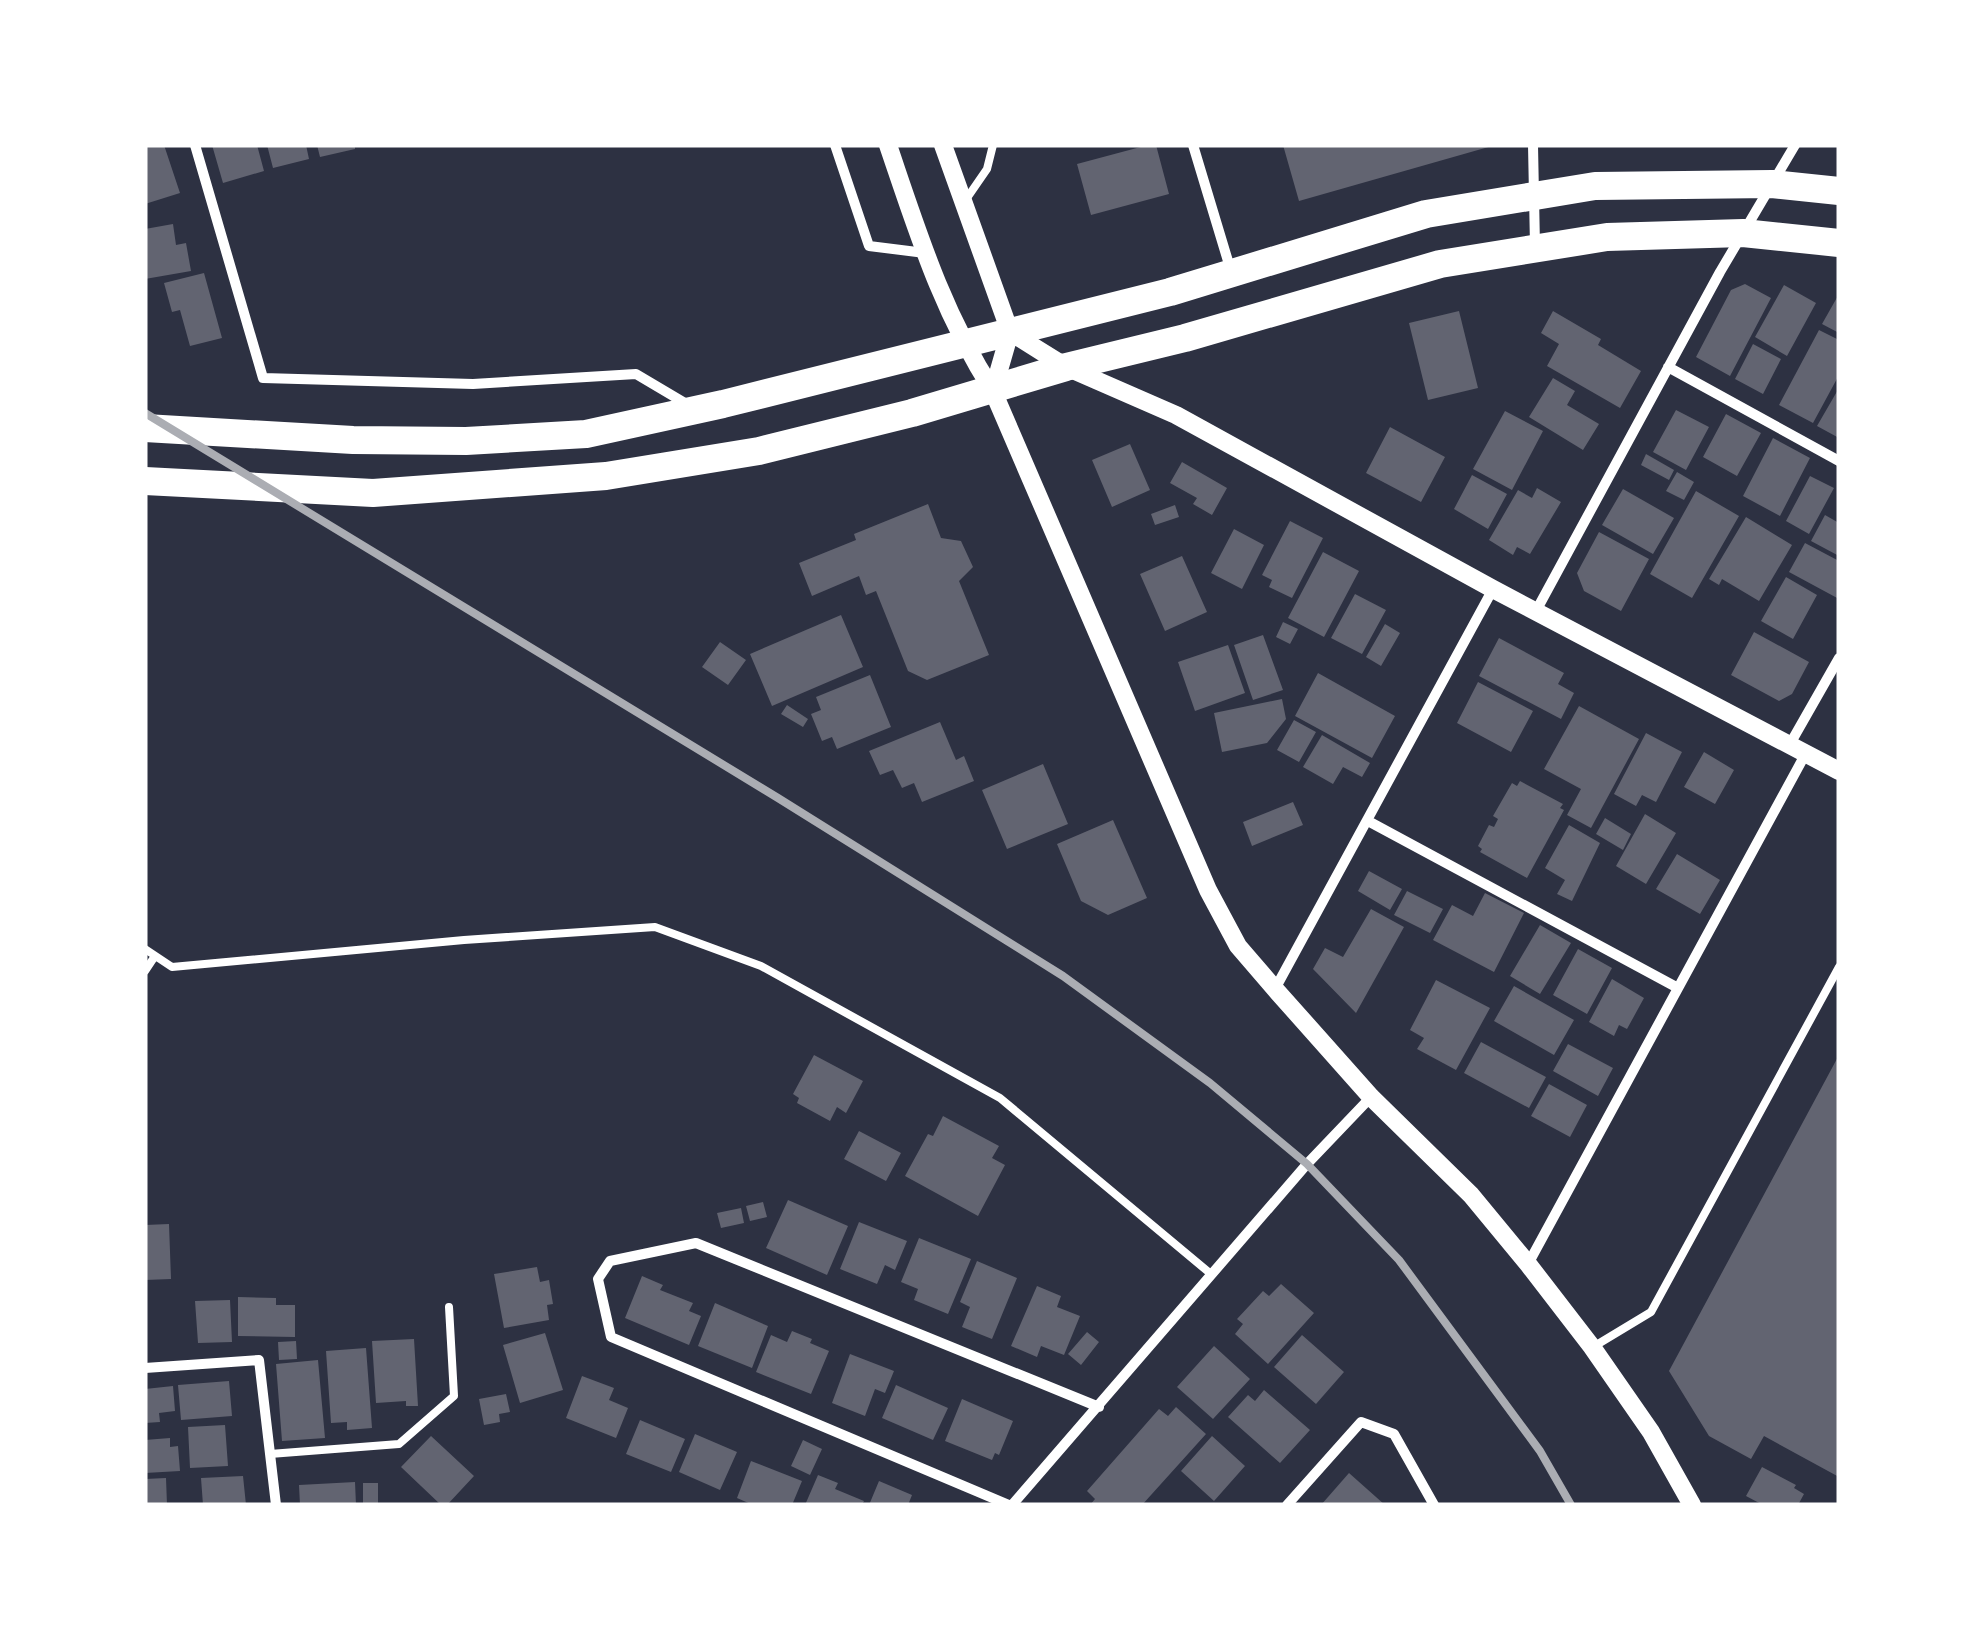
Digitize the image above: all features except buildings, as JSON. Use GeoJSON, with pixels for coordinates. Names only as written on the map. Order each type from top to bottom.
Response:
{"type":"FeatureCollection","features":[{"type":"Feature","properties":{"kind":"highway"},"geometry":{"type":"LineString","coordinates":[[145,428],[353,440],[586,434],[1170,292],[1426,214],[1595,186],[1772,184],[1839,191]]}},
{"type":"Feature","properties":{"kind":"highway"},"geometry":{"type":"LineString","coordinates":[[145,481],[373,493],[606,476],[759,452],[993,391],[1066,366],[1185,338],[1440,264],[1535,246],[1607,237],[1743,233],[1839,243]]}},
{"type":"Feature","properties":{"kind":"street"},"geometry":{"type":"LineString","coordinates":[[194,145],[263,378],[473,384],[636,374],[696,410]]}},
{"type":"Feature","properties":{"kind":"street"},"geometry":{"type":"LineString","coordinates":[[835,145],[869,246],[925,253]]}},
{"type":"Feature","properties":{"kind":"street"},"geometry":{"type":"LineString","coordinates":[[888,145],[925,253],[964,345],[993,391],[1208,890],[1238,946],[1371,1097],[1470,1195],[1528,1264],[1651,1432],[1692,1505]]}},
{"type":"Feature","properties":{"kind":"street"},"geometry":{"type":"LineString","coordinates":[[943,145],[1010,332],[993,391]]}},
{"type":"Feature","properties":{"kind":"street"},"geometry":{"type":"LineString","coordinates":[[1193,145],[1231,272]]}},
{"type":"Feature","properties":{"kind":"street"},"geometry":{"type":"LineString","coordinates":[[1533,145],[1535,246]]}},
{"type":"Feature","properties":{"kind":"street"},"geometry":{"type":"LineString","coordinates":[[1536,610],[1795,145]]}},
{"type":"Feature","properties":{"kind":"street"},"geometry":{"type":"LineString","coordinates":[[1010,332],[1066,366],[1176,416],[1839,771]]}},
{"type":"Feature","properties":{"kind":"street"},"geometry":{"type":"LineString","coordinates":[[1668,368],[1839,461]]}},
{"type":"Feature","properties":{"kind":"street"},"geometry":{"type":"LineString","coordinates":[[1274,989],[1493,589]]}},
{"type":"Feature","properties":{"kind":"street"},"geometry":{"type":"LineString","coordinates":[[1528,1264],[1678,988],[1798,749],[1839,658]]}},
{"type":"Feature","properties":{"kind":"street"},"geometry":{"type":"LineString","coordinates":[[1368,821],[1678,988]]}},
{"type":"Feature","properties":{"kind":"street"},"geometry":{"type":"LineString","coordinates":[[1098,1407],[696,1243],[610,1261],[598,1279],[611,1337],[1010,1505],[1098,1407],[1307,1164],[1371,1097]]}},
{"type":"Feature","properties":{"kind":"street"},"geometry":{"type":"LineString","coordinates":[[145,1368],[259,1360],[276,1505]]}},
{"type":"Feature","properties":{"kind":"street"},"geometry":{"type":"LineString","coordinates":[[1287,1505],[1360,1422],[1394,1434],[1434,1505]]}},
{"type":"Feature","properties":{"kind":"lane"},"geometry":{"type":"LineString","coordinates":[[964,202],[987,169],[992,145]]}},
{"type":"Feature","properties":{"kind":"lane"},"geometry":{"type":"LineString","coordinates":[[145,949],[172,968],[655,926],[761,966],[1000,1098],[1211,1274]]}},
{"type":"Feature","properties":{"kind":"lane"},"geometry":{"type":"LineString","coordinates":[[145,970],[155,956]]}},
{"type":"Feature","properties":{"kind":"lane"},"geometry":{"type":"LineString","coordinates":[[1592,1348],[1651,1312],[1839,967]]}},
{"type":"Feature","properties":{"kind":"lane"},"geometry":{"type":"LineString","coordinates":[[270,1454],[399,1444],[454,1396],[449,1307]]}},
{"type":"Feature","properties":{"kind":"railway"},"geometry":{"type":"LineString","coordinates":[[145,413],[1063,976],[1210,1083],[1307,1164],[1399,1260],[1540,1451],[1571,1505]]}}]}
